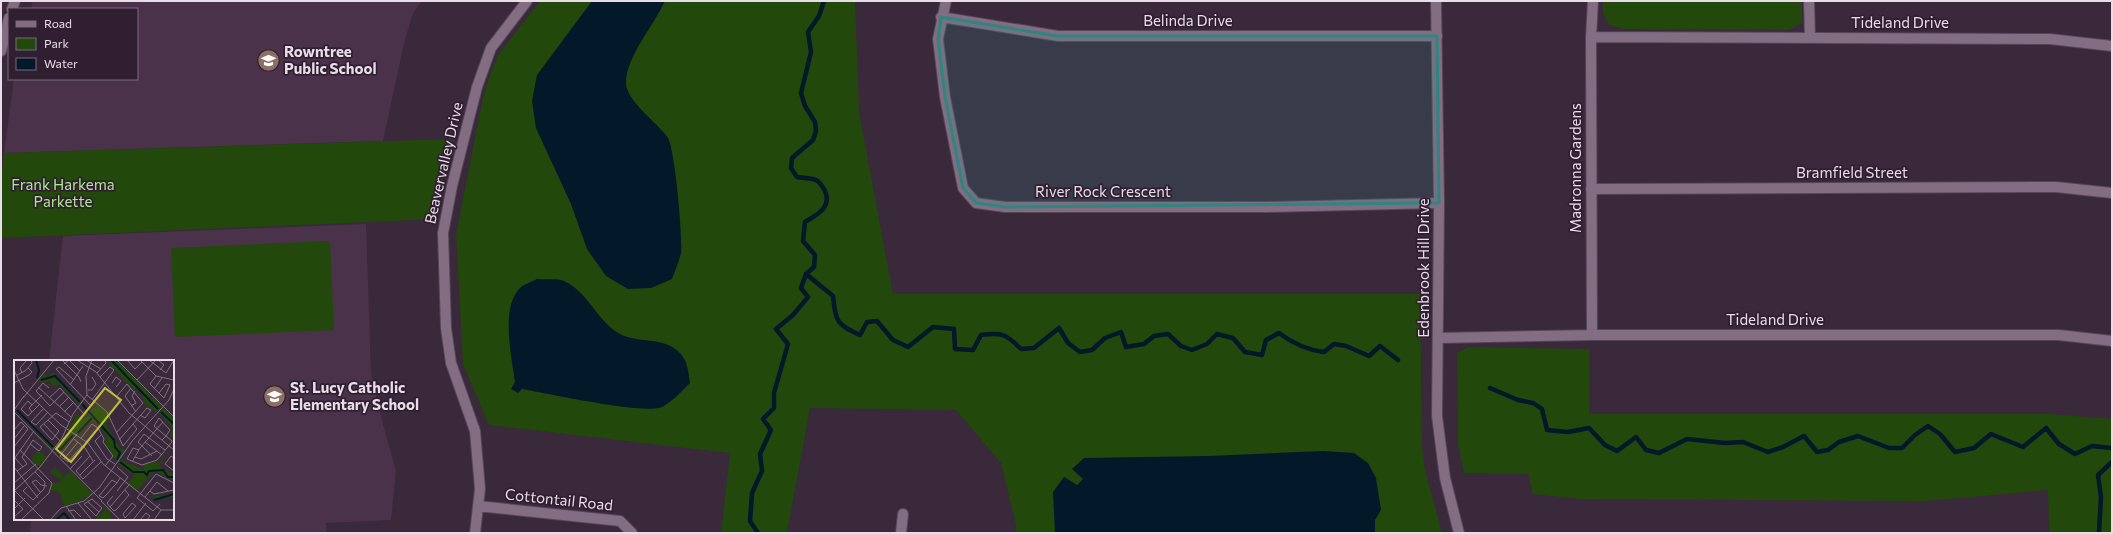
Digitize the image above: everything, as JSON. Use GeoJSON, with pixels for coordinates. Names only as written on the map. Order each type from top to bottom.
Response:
{"type":"FeatureCollection","features":[{"type":"Feature","properties":{"kind":"street","name":"Beavervalley Drive"},"geometry":{"type":"LineString","coordinates":[[475,533],[480,489],[475,431],[451,363],[446,328],[443,233],[452,186],[479,80],[491,48],[527,1]]}},
{"type":"Feature","properties":{"kind":"street","name":"River Rock Crescent"},"geometry":{"type":"LineString","coordinates":[[946,1],[941,17],[938,39],[945,97],[963,188],[976,203],[1005,207],[1266,207],[1439,203]]}},
{"type":"Feature","properties":{"kind":"street","name":"Edenbrook Hill Drive"},"geometry":{"type":"LineString","coordinates":[[1436,1],[1439,203],[1437,416],[1445,478],[1459,533]]}},
{"type":"Feature","properties":{"kind":"street","name":"Madronna Gardens"},"geometry":{"type":"LineString","coordinates":[[1592,335],[1591,37],[1593,1]]}},
{"type":"Feature","properties":{"kind":"street"},"geometry":{"type":"LineString","coordinates":[[1809,1],[1810,37]]}},
{"type":"Feature","properties":{"kind":"street","name":"Belinda Drive"},"geometry":{"type":"LineString","coordinates":[[941,17],[1058,36],[1437,36]]}},
{"type":"Feature","properties":{"kind":"street"},"geometry":{"type":"LineString","coordinates":[[1,51],[8,22]]}},
{"type":"Feature","properties":{"kind":"street","name":"Tideland Drive"},"geometry":{"type":"LineString","coordinates":[[1591,37],[2050,39],[2112,46]]}},
{"type":"Feature","properties":{"kind":"street","name":"Bramfield Street"},"geometry":{"type":"LineString","coordinates":[[1591,189],[2056,187],[2112,193]]}},
{"type":"Feature","properties":{"kind":"street","name":"Tideland Drive"},"geometry":{"type":"LineString","coordinates":[[1438,338],[1592,335],[2059,335],[2112,341]]}},
{"type":"Feature","properties":{"kind":"street","name":"Cottontail Road"},"geometry":{"type":"LineString","coordinates":[[478,506],[620,521],[632,533]]}},
{"type":"Feature","properties":{"kind":"street"},"geometry":{"type":"LineString","coordinates":[[901,533],[903,514]]}},
{"type":"Feature","properties":{"kind":"highlighted area"},"geometry":{"type":"Polygon","coordinates":[[[941,17],[1058,36],[1437,36],[1439,203],[1005,207],[976,203],[963,188],[945,97],[938,39],[941,17]]]}},
{"type":"Feature","properties":{"kind":"shaded area","name":"Rowntree Public School"},"geometry":{"type":"Polygon","coordinates":[[[33,1],[422,1],[413,13],[404,43],[383,141],[4,153],[14,80],[138,80],[138,8],[31,8],[33,1]]]}},
{"type":"Feature","properties":{"kind":"shaded area","name":"St. Lucy Catholic Elementary School"},"geometry":{"type":"Polygon","coordinates":[[[366,224],[371,373],[382,421],[396,471],[391,520],[326,523],[326,533],[30,533],[31,520],[174,520],[174,360],[49,360],[63,236],[366,224]]]}},
{"type":"Feature","properties":{"kind":"green space"},"geometry":{"type":"Polygon","coordinates":[[[540,1],[855,1],[859,112],[893,294],[1420,294],[1422,447],[1425,470],[1442,533],[1015,533],[1016,525],[1001,463],[956,410],[810,408],[787,533],[721,533],[730,453],[489,425],[463,364],[456,234],[483,98],[490,75],[498,55],[540,1]]]}},
{"type":"Feature","properties":{"kind":"green space"},"geometry":{"type":"Polygon","coordinates":[[[1603,1],[1802,1],[1802,23],[1788,30],[1623,29],[1609,25],[1603,13],[1603,1]]]}},
{"type":"Feature","properties":{"kind":"green space","name":"Frank Harkema Parkette"},"geometry":{"type":"Polygon","coordinates":[[[452,139],[435,219],[1,238],[1,182],[4,153],[452,139]]]}},
{"type":"Feature","properties":{"kind":"green space"},"geometry":{"type":"Polygon","coordinates":[[[330,241],[334,330],[175,337],[171,248],[330,241]]]}},
{"type":"Feature","properties":{"kind":"green space"},"geometry":{"type":"Polygon","coordinates":[[[1468,347],[1589,349],[1589,414],[2049,414],[2112,419],[2112,533],[2049,533],[2048,490],[1926,501],[1580,499],[1533,494],[1528,474],[1464,473],[1458,444],[1457,353],[1468,347]]]}},
{"type":"Feature","properties":{"kind":"water"},"geometry":{"type":"Polygon","coordinates":[[[592,1],[665,1],[635,52],[627,73],[626,83],[627,90],[631,97],[668,138],[671,146],[676,176],[681,230],[681,253],[672,279],[651,288],[628,289],[606,276],[587,249],[571,204],[536,128],[532,101],[537,75],[592,1]]]}},
{"type":"Feature","properties":{"kind":"water"},"geometry":{"type":"Polygon","coordinates":[[[537,279],[561,280],[573,286],[606,323],[622,335],[636,339],[659,342],[673,347],[682,355],[684,359],[687,366],[690,383],[666,405],[652,409],[617,406],[522,389],[518,393],[511,389],[515,382],[509,333],[510,308],[514,297],[520,288],[537,279]]]}},
{"type":"Feature","properties":{"kind":"water"},"geometry":{"type":"Polygon","coordinates":[[[1323,451],[1354,453],[1368,463],[1376,478],[1381,510],[1375,520],[1375,533],[1055,533],[1053,492],[1064,477],[1077,485],[1083,479],[1072,469],[1084,458],[1209,456],[1323,451]]]}},
{"type":"Feature","properties":{"kind":"waterway"},"geometry":{"type":"LineString","coordinates":[[758,533],[750,521],[752,493],[762,471],[760,454],[771,430],[763,419],[774,408],[774,393],[788,344],[776,329],[793,315],[808,297],[801,288],[806,274],[814,267],[815,255],[803,241],[805,222],[820,213],[826,205],[827,200],[824,189],[819,182],[814,179],[797,177],[791,168],[792,158],[813,140],[816,131],[815,122],[805,106],[801,93],[811,52],[808,32],[819,16],[824,1]]}},
{"type":"Feature","properties":{"kind":"waterway"},"geometry":{"type":"LineString","coordinates":[[806,274],[833,296],[837,317],[846,328],[860,335],[867,322],[877,321],[893,340],[908,347],[933,327],[954,329],[955,349],[973,350],[981,335],[994,334],[1007,337],[1021,349],[1034,348],[1059,328],[1068,343],[1080,352],[1092,350],[1105,338],[1121,332],[1126,347],[1144,344],[1154,336],[1168,334],[1181,346],[1192,350],[1207,344],[1217,334],[1233,338],[1245,352],[1262,355],[1266,340],[1279,333],[1300,346],[1324,352],[1334,344],[1346,346],[1369,356],[1380,346],[1398,360]]}},
{"type":"Feature","properties":{"kind":"waterway"},"geometry":{"type":"LineString","coordinates":[[1490,388],[1518,400],[1533,403],[1542,409],[1547,430],[1568,432],[1589,428],[1605,445],[1617,451],[1636,437],[1646,450],[1659,453],[1687,439],[1725,443],[1743,442],[1768,452],[1783,447],[1804,436],[1817,452],[1828,450],[1839,442],[1858,436],[1889,448],[1902,448],[1915,435],[1928,426],[1940,434],[1955,452],[1974,448],[1991,434],[2023,447],[2046,428],[2059,444],[2075,454],[2092,446],[2112,448]]}},
{"type":"Feature","properties":{"kind":"waterway"},"geometry":{"type":"LineString","coordinates":[[2099,532],[2101,497],[2098,475],[2112,462]]}},
{"type":"Feature","properties":{"kind":"place","name":"Rowntree Public School"},"geometry":{"type":"Point","coordinates":[269,61]}},
{"type":"Feature","properties":{"kind":"place","name":"St. Lucy Catholic Elementary School"},"geometry":{"type":"Point","coordinates":[275,397]}}]}
